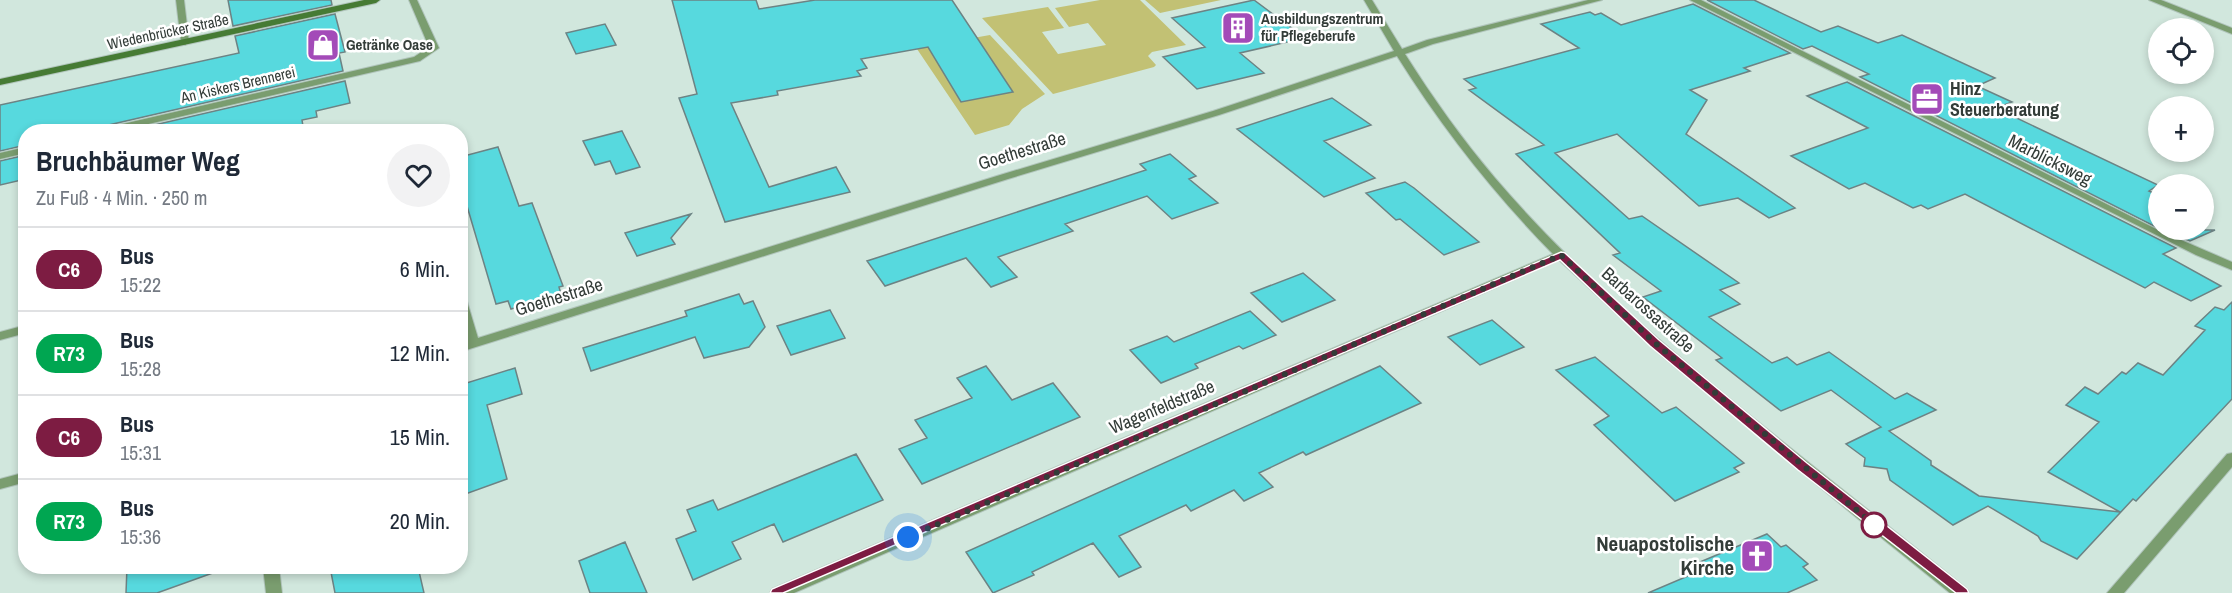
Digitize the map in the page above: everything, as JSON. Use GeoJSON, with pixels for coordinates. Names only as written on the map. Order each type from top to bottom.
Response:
{"type":"FeatureCollection","features":[{"type":"Feature","properties":{"kind":"street"},"geometry":{"type":"LineString","coordinates":[[180,0],[185,42]]}},
{"type":"Feature","properties":{"kind":"street","name":"Wiedenbrücker Straße"},"geometry":{"type":"LineString","coordinates":[[0,82],[376,0]]}},
{"type":"Feature","properties":{"kind":"street","name":"An Kiskers Brennerei"},"geometry":{"type":"LineString","coordinates":[[136,124],[417,59],[434,48],[413,0]]}},
{"type":"Feature","properties":{"kind":"street","name":"Barbarossastraße"},"geometry":{"type":"LineString","coordinates":[[1368,0],[1398,52],[1438,112],[1491,180],[1561,255],[1655,343],[1961,593]]}},
{"type":"Feature","properties":{"kind":"street","name":"Goethestraße"},"geometry":{"type":"LineString","coordinates":[[468,346],[1004,177],[1216,113],[1430,42],[1598,0]]}},
{"type":"Feature","properties":{"kind":"street","name":"Marblicksweg"},"geometry":{"type":"LineString","coordinates":[[1694,0],[2200,253],[2232,266]]}},
{"type":"Feature","properties":{"kind":"street"},"geometry":{"type":"LineString","coordinates":[[2153,0],[2232,31]]}},
{"type":"Feature","properties":{"kind":"street"},"geometry":{"type":"LineString","coordinates":[[0,156],[18,152]]}},
{"type":"Feature","properties":{"kind":"street","name":"Wagenfeldstraße"},"geometry":{"type":"LineString","coordinates":[[778,593],[1561,255]]}},
{"type":"Feature","properties":{"kind":"street"},"geometry":{"type":"LineString","coordinates":[[468,326],[473,344]]}},
{"type":"Feature","properties":{"kind":"street"},"geometry":{"type":"LineString","coordinates":[[0,336],[18,331]]}},
{"type":"Feature","properties":{"kind":"street"},"geometry":{"type":"LineString","coordinates":[[2115,593],[2232,458]]}},
{"type":"Feature","properties":{"kind":"street"},"geometry":{"type":"LineString","coordinates":[[0,484],[18,479]]}},
{"type":"Feature","properties":{"kind":"street"},"geometry":{"type":"LineString","coordinates":[[272,574],[274,593]]}},
{"type":"Feature","properties":{"kind":"shaded area"},"geometry":{"type":"Polygon","coordinates":[[[1100,0],[1140,0],[1186,45],[1152,52],[1148,56],[1156,65],[1154,67],[1053,94],[982,18],[1048,7],[1064,28],[1042,32],[1058,54],[1106,45],[1088,23],[1069,27],[1055,8],[1100,0]]]}},
{"type":"Feature","properties":{"kind":"shaded area"},"geometry":{"type":"Polygon","coordinates":[[[1145,0],[1221,0],[1160,13],[1145,0]]]}},
{"type":"Feature","properties":{"kind":"shaded area"},"geometry":{"type":"Polygon","coordinates":[[[990,35],[1045,94],[1022,109],[1009,125],[975,135],[917,49],[947,44],[1012,91],[983,47],[962,50],[956,41],[990,35]]]}},
{"type":"Feature","properties":{"kind":"building"},"geometry":{"type":"Polygon","coordinates":[[[228,0],[331,0],[332,5],[233,26],[228,0]]]}},
{"type":"Feature","properties":{"kind":"building"},"geometry":{"type":"Polygon","coordinates":[[[672,0],[756,0],[759,9],[815,0],[952,0],[1013,92],[961,102],[928,47],[861,59],[867,68],[857,71],[861,76],[777,91],[778,95],[731,103],[769,187],[836,167],[850,192],[725,222],[679,98],[697,94],[672,0]]]}},
{"type":"Feature","properties":{"kind":"building"},"geometry":{"type":"Polygon","coordinates":[[[1254,0],[1305,38],[1240,53],[1264,73],[1197,89],[1163,57],[1205,47],[1172,18],[1254,0]]]}},
{"type":"Feature","properties":{"kind":"building"},"geometry":{"type":"Polygon","coordinates":[[[1707,0],[1754,0],[1821,32],[1838,26],[1878,43],[1902,35],[1995,78],[1977,86],[2012,102],[2004,105],[2014,110],[2006,113],[2148,180],[2148,223],[1860,77],[1869,74],[1812,46],[1803,49],[1707,0]]]}},
{"type":"Feature","properties":{"kind":"building"},"geometry":{"type":"Polygon","coordinates":[[[1693,4],[1790,53],[1744,68],[1750,71],[1690,90],[1707,100],[1686,134],[1795,208],[1769,218],[1738,198],[1699,206],[1617,134],[1555,153],[1629,219],[1642,216],[1739,283],[1720,290],[1740,304],[1709,317],[1772,363],[1787,357],[1797,365],[1829,352],[1895,399],[1907,393],[1936,410],[1889,431],[1931,461],[1931,465],[1979,496],[2120,512],[2048,472],[2099,422],[2066,405],[2085,387],[2098,394],[2122,372],[2126,374],[2138,363],[2163,375],[2205,330],[2195,326],[2215,307],[2224,310],[2232,302],[2232,399],[2136,501],[2133,499],[2077,559],[2041,541],[2038,536],[1988,506],[1953,525],[1890,480],[1887,469],[1864,466],[1865,458],[1846,444],[1881,427],[1831,390],[1781,411],[1716,360],[1722,358],[1643,297],[1661,291],[1613,255],[1620,253],[1516,154],[1544,145],[1469,90],[1476,88],[1464,79],[1579,48],[1541,24],[1590,12],[1595,15],[1601,13],[1621,25],[1693,4]]]}},
{"type":"Feature","properties":{"kind":"building"},"geometry":{"type":"Polygon","coordinates":[[[335,14],[345,52],[339,53],[343,71],[113,124],[18,124],[18,147],[0,151],[0,105],[239,53],[235,36],[335,14]]]}},
{"type":"Feature","properties":{"kind":"building"},"geometry":{"type":"Polygon","coordinates":[[[605,24],[616,45],[576,54],[566,33],[605,24]]]}},
{"type":"Feature","properties":{"kind":"building"},"geometry":{"type":"Polygon","coordinates":[[[345,81],[350,103],[316,111],[317,117],[302,120],[303,124],[159,124],[345,81]]]}},
{"type":"Feature","properties":{"kind":"building"},"geometry":{"type":"Polygon","coordinates":[[[1847,82],[2148,234],[2148,240],[2160,240],[2176,248],[2163,254],[2221,286],[2191,301],[2154,282],[2145,288],[1965,194],[1928,209],[1921,205],[1913,208],[1865,183],[1849,189],[1791,156],[1868,128],[1807,96],[1847,82]]]}},
{"type":"Feature","properties":{"kind":"building"},"geometry":{"type":"Polygon","coordinates":[[[1332,98],[1371,125],[1324,141],[1375,178],[1324,197],[1237,129],[1332,98]]]}},
{"type":"Feature","properties":{"kind":"building"},"geometry":{"type":"Polygon","coordinates":[[[622,131],[640,167],[616,174],[610,161],[595,165],[583,141],[622,131]]]}},
{"type":"Feature","properties":{"kind":"building"},"geometry":{"type":"Polygon","coordinates":[[[498,147],[519,206],[532,203],[563,286],[559,287],[561,294],[511,309],[508,301],[496,304],[468,210],[468,155],[498,147]]]}},
{"type":"Feature","properties":{"kind":"building"},"geometry":{"type":"Polygon","coordinates":[[[1170,154],[1196,176],[1189,179],[1218,203],[1172,219],[1147,196],[1065,224],[1073,231],[998,257],[1017,277],[991,287],[966,258],[885,286],[867,261],[1146,170],[1140,164],[1170,154]]]}},
{"type":"Feature","properties":{"kind":"building"},"geometry":{"type":"Polygon","coordinates":[[[18,157],[18,181],[0,185],[0,161],[18,157]]]}},
{"type":"Feature","properties":{"kind":"building"},"geometry":{"type":"Polygon","coordinates":[[[1405,182],[1479,242],[1444,255],[1400,219],[1396,220],[1366,193],[1405,182]]]}},
{"type":"Feature","properties":{"kind":"building"},"geometry":{"type":"Polygon","coordinates":[[[691,214],[671,238],[675,244],[637,256],[625,233],[691,214]]]}},
{"type":"Feature","properties":{"kind":"building"},"geometry":{"type":"Polygon","coordinates":[[[1303,273],[1335,300],[1282,322],[1251,293],[1303,273]]]}},
{"type":"Feature","properties":{"kind":"building"},"geometry":{"type":"Polygon","coordinates":[[[739,294],[744,304],[753,301],[765,327],[749,347],[704,358],[695,337],[591,371],[583,348],[687,316],[685,311],[739,294]]]}},
{"type":"Feature","properties":{"kind":"building"},"geometry":{"type":"Polygon","coordinates":[[[830,310],[845,338],[791,355],[777,326],[830,310]]]}},
{"type":"Feature","properties":{"kind":"building"},"geometry":{"type":"Polygon","coordinates":[[[1250,311],[1276,335],[1243,349],[1239,346],[1195,364],[1198,368],[1161,383],[1130,350],[1167,336],[1174,342],[1250,311]]]}},
{"type":"Feature","properties":{"kind":"building"},"geometry":{"type":"Polygon","coordinates":[[[1492,320],[1524,347],[1480,365],[1448,337],[1492,320]]]}},
{"type":"Feature","properties":{"kind":"building"},"geometry":{"type":"Polygon","coordinates":[[[1595,357],[1662,413],[1676,407],[1744,463],[1734,468],[1739,472],[1675,501],[1594,425],[1609,416],[1556,370],[1595,357]]]}},
{"type":"Feature","properties":{"kind":"building"},"geometry":{"type":"Polygon","coordinates":[[[986,366],[1012,400],[1053,383],[1080,417],[922,484],[899,449],[927,438],[915,420],[972,398],[957,378],[986,366]]]}},
{"type":"Feature","properties":{"kind":"building"},"geometry":{"type":"Polygon","coordinates":[[[1380,366],[1421,403],[1306,455],[1303,452],[1259,473],[1273,487],[1244,501],[1234,490],[1191,511],[1186,505],[1119,536],[1141,567],[1119,577],[1093,543],[1032,572],[1034,575],[993,593],[966,552],[1380,366]]]}},
{"type":"Feature","properties":{"kind":"building"},"geometry":{"type":"Polygon","coordinates":[[[515,368],[522,394],[487,405],[507,479],[468,493],[468,383],[515,368]]]}},
{"type":"Feature","properties":{"kind":"building"},"geometry":{"type":"Polygon","coordinates":[[[856,454],[883,500],[783,542],[774,524],[732,542],[741,559],[693,580],[676,539],[696,531],[687,510],[713,500],[718,510],[856,454]]]}},
{"type":"Feature","properties":{"kind":"building","name":"Neuapostolische Kirche"},"geometry":{"type":"Polygon","coordinates":[[[1767,534],[1781,547],[1786,545],[1808,564],[1803,567],[1817,580],[1787,593],[1648,593],[1695,573],[1688,567],[1767,534]]]}},
{"type":"Feature","properties":{"kind":"building"},"geometry":{"type":"Polygon","coordinates":[[[625,542],[647,593],[590,593],[579,561],[625,542]]]}},
{"type":"Feature","properties":{"kind":"building"},"geometry":{"type":"Polygon","coordinates":[[[127,574],[210,574],[157,593],[126,593],[127,574]]]}},
{"type":"Feature","properties":{"kind":"building"},"geometry":{"type":"Polygon","coordinates":[[[331,574],[420,574],[424,593],[335,593],[331,574]]]}},
{"type":"Feature","properties":{"kind":"bus line","name":"C6"},"geometry":{"type":"LineString","coordinates":[[778,593],[1561,255],[1655,343],[1882,531],[1961,593]]}},
{"type":"Feature","properties":{"kind":"place","name":"Ausbildungszentrum für Pflegeberufe"},"geometry":{"type":"Point","coordinates":[1238,28]}},
{"type":"Feature","properties":{"kind":"place","name":"Getränke Oase"},"geometry":{"type":"Point","coordinates":[323,45]}},
{"type":"Feature","properties":{"kind":"place","name":"Hinz Steuerberatung"},"geometry":{"type":"Point","coordinates":[1927,99]}},
{"type":"Feature","properties":{"kind":"place","name":"Neuapostolische Kirche"},"geometry":{"type":"Point","coordinates":[1757,556]}},
{"type":"Feature","properties":{"kind":"route"},"geometry":{"type":"LineString","coordinates":[[908,537],[1561,255],[1655,343],[1882,531],[1874,525]]}}]}
